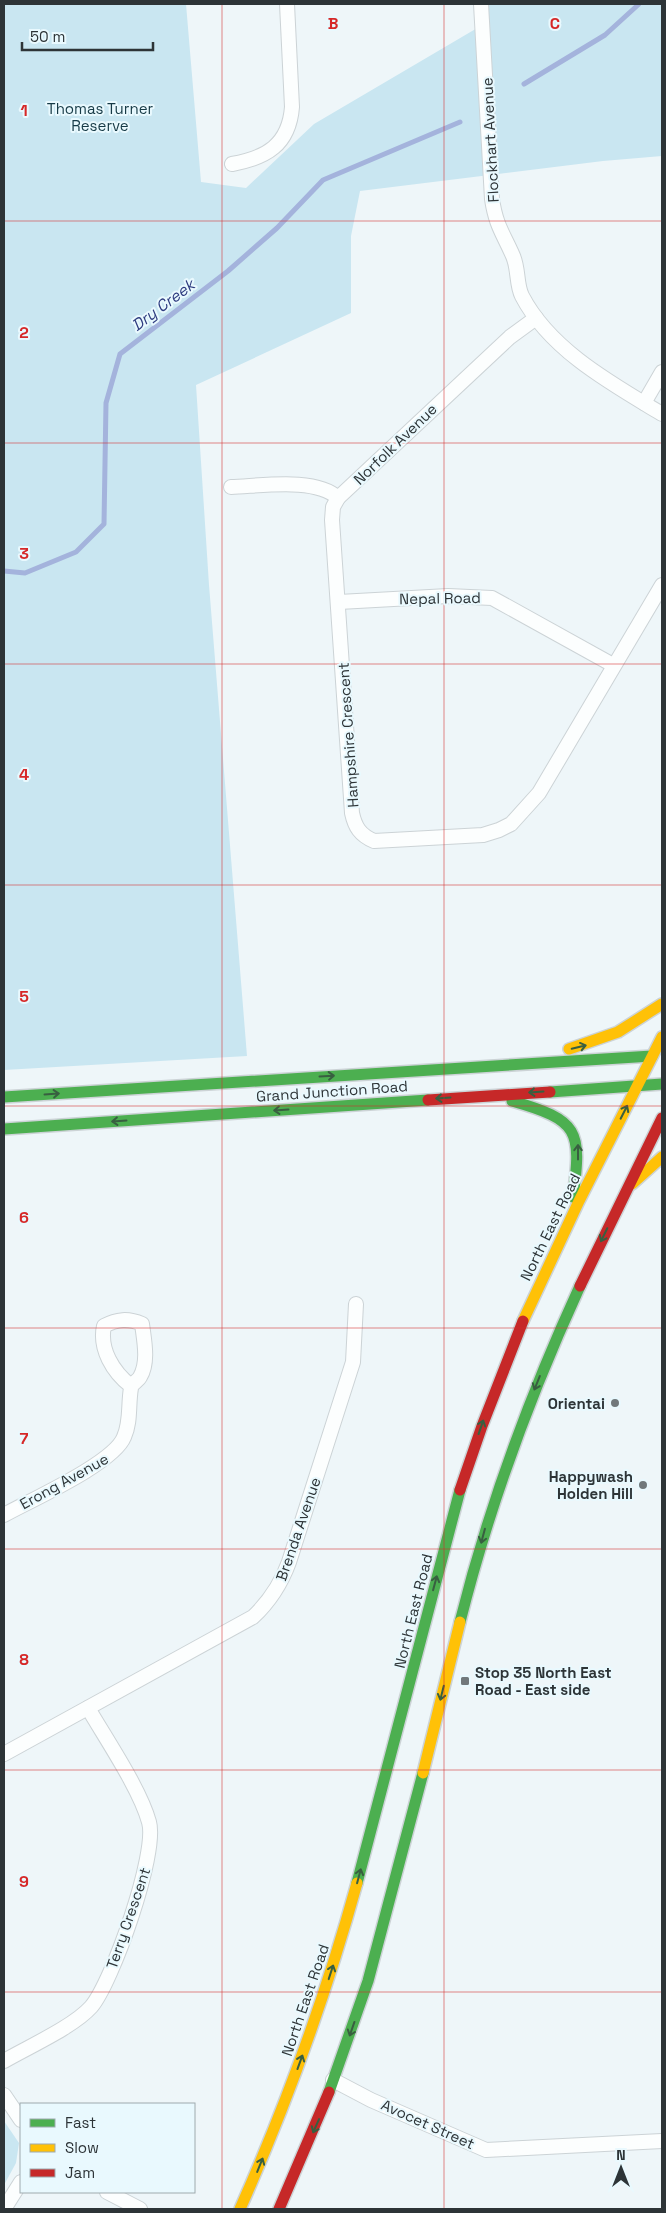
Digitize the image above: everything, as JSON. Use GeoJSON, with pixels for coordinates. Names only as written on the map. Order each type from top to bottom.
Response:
{"type":"FeatureCollection","features":[{"type":"Feature","properties":{"kind":"main road"},"geometry":{"type":"LineString","coordinates":[[498,1066],[598,1042],[628,1029],[662,1004]]}},
{"type":"Feature","properties":{"kind":"main road","name":"North East Road"},"geometry":{"type":"LineString","coordinates":[[240,2209],[285,2104],[316,2019],[346,1923],[461,1488],[502,1371],[542,1276],[637,1086],[657,1056],[662,1037]]}},
{"type":"Feature","properties":{"kind":"main road","name":"Grand Junction Road"},"geometry":{"type":"LineString","coordinates":[[4,1097],[657,1056]]}},
{"type":"Feature","properties":{"kind":"main road"},"geometry":{"type":"LineString","coordinates":[[215,1083],[217,1114]]}},
{"type":"Feature","properties":{"kind":"main road","name":"Grand Junction Road"},"geometry":{"type":"LineString","coordinates":[[4,1130],[662,1084]]}},
{"type":"Feature","properties":{"kind":"main road"},"geometry":{"type":"LineString","coordinates":[[492,1095],[548,1110],[560,1117],[575,1132],[579,1157],[570,1218]]}},
{"type":"Feature","properties":{"kind":"main road"},"geometry":{"type":"LineString","coordinates":[[279,2209],[322,2112],[367,1983],[384,1924],[486,1525],[530,1400],[572,1298],[662,1118]]}},
{"type":"Feature","properties":{"kind":"main road"},"geometry":{"type":"LineString","coordinates":[[625,1191],[662,1157]]}},
{"type":"Feature","properties":{"kind":"main road"},"geometry":{"type":"LineString","coordinates":[[316,2019],[319,2045]]}},
{"type":"Feature","properties":{"kind":"main road"},"geometry":{"type":"LineString","coordinates":[[325,2062],[333,2080]]}},
{"type":"Feature","properties":{"kind":"main road"},"geometry":{"type":"LineString","coordinates":[[317,2085],[333,2080]]}},
{"type":"Feature","properties":{"kind":"main road"},"geometry":{"type":"LineString","coordinates":[[285,2104],[301,2093]]}},
{"type":"Feature","properties":{"kind":"street"},"geometry":{"type":"LineString","coordinates":[[232,164],[252,160],[271,150],[282,138],[289,121],[292,107],[287,4]]}},
{"type":"Feature","properties":{"kind":"street","name":"Flockhart Avenue"},"geometry":{"type":"LineString","coordinates":[[481,4],[484,27],[491,187],[496,222],[516,264],[518,287],[536,318],[558,341],[576,356],[662,414]]}},
{"type":"Feature","properties":{"kind":"street","name":"Norfolk Avenue"},"geometry":{"type":"LineString","coordinates":[[338,498],[496,349],[536,318]]}},
{"type":"Feature","properties":{"kind":"street"},"geometry":{"type":"LineString","coordinates":[[644,403],[662,372]]}},
{"type":"Feature","properties":{"kind":"street"},"geometry":{"type":"LineString","coordinates":[[231,487],[310,486],[327,489],[338,498]]}},
{"type":"Feature","properties":{"kind":"street","name":"Hampshire Crescent"},"geometry":{"type":"LineString","coordinates":[[338,498],[333,508],[332,520],[352,812],[355,825],[361,834],[374,840],[471,837],[500,830],[511,824],[520,816],[546,781],[662,585]]}},
{"type":"Feature","properties":{"kind":"street","name":"Nepal Road"},"geometry":{"type":"LineString","coordinates":[[339,602],[448,596],[492,598],[613,665]]}},
{"type":"Feature","properties":{"kind":"street","name":"Brenda Avenue"},"geometry":{"type":"LineString","coordinates":[[4,1754],[252,1617],[266,1604],[278,1588],[289,1562],[353,1362],[356,1304]]}},
{"type":"Feature","properties":{"kind":"street","name":"Erong Avenue"},"geometry":{"type":"LineString","coordinates":[[4,1515],[114,1453],[124,1440],[128,1426],[132,1386],[140,1376],[145,1360],[142,1324],[131,1319],[114,1321],[104,1326],[102,1336],[104,1347],[118,1376],[132,1386]]}},
{"type":"Feature","properties":{"kind":"street","name":"Terry Crescent"},"geometry":{"type":"LineString","coordinates":[[4,2060],[79,2017],[91,2007],[104,1987],[139,1894],[149,1859],[152,1838],[149,1821],[137,1793],[88,1708]]}},
{"type":"Feature","properties":{"kind":"street","name":"Avocet Street"},"geometry":{"type":"LineString","coordinates":[[333,2080],[372,2100],[486,2150],[659,2139]]}},
{"type":"Feature","properties":{"kind":"street"},"geometry":{"type":"LineString","coordinates":[[4,2094],[20,2118]]}},
{"type":"Feature","properties":{"kind":"street"},"geometry":{"type":"LineString","coordinates":[[4,2209],[20,2184]]}},
{"type":"Feature","properties":{"kind":"street"},"geometry":{"type":"LineString","coordinates":[[109,2193],[140,2209]]}},
{"type":"Feature","properties":{"kind":"green space","name":"Thomas Turner Reserve"},"geometry":{"type":"Polygon","coordinates":[[[4,4],[186,4],[201,182],[246,188],[314,124],[484,24],[481,4],[662,4],[662,156],[603,161],[360,191],[351,236],[351,313],[196,385],[209,585],[247,1056],[4,1070],[4,4]]]}},
{"type":"Feature","properties":{"kind":"green space"},"geometry":{"type":"Polygon","coordinates":[[[4,2121],[19,2143],[16,2163],[4,2185],[4,2121]]]}},
{"type":"Feature","properties":{"kind":"waterway","name":"Dry Creek"},"geometry":{"type":"LineString","coordinates":[[524,84],[605,35],[639,4]]}},
{"type":"Feature","properties":{"kind":"waterway","name":"Dry Creek"},"geometry":{"type":"LineString","coordinates":[[4,571],[25,573],[76,552],[104,524],[106,403],[120,354],[228,271],[277,228],[323,180],[460,122]]}},
{"type":"Feature","properties":{"kind":"traffic: fast"},"geometry":{"type":"LineString","coordinates":[[4,1097],[652,1056]]}},
{"type":"Feature","properties":{"kind":"traffic: fast"},"geometry":{"type":"LineString","coordinates":[[550,1092],[662,1084]]}},
{"type":"Feature","properties":{"kind":"traffic: fast"},"geometry":{"type":"LineString","coordinates":[[4,1129],[428,1100]]}},
{"type":"Feature","properties":{"kind":"traffic: fast"},"geometry":{"type":"LineString","coordinates":[[512,1101],[551,1115],[563,1122],[571,1131],[577,1156],[573,1197]]}},
{"type":"Feature","properties":{"kind":"traffic: fast"},"geometry":{"type":"LineString","coordinates":[[460,1622],[484,1536],[512,1451],[544,1368],[580,1286]]}},
{"type":"Feature","properties":{"kind":"traffic: fast"},"geometry":{"type":"LineString","coordinates":[[357,1883],[460,1490]]}},
{"type":"Feature","properties":{"kind":"traffic: fast"},"geometry":{"type":"LineString","coordinates":[[329,2092],[368,1981],[423,1773]]}},
{"type":"Feature","properties":{"kind":"traffic: slow"},"geometry":{"type":"LineString","coordinates":[[569,1049],[618,1032],[662,1004]]}},
{"type":"Feature","properties":{"kind":"traffic: slow"},"geometry":{"type":"LineString","coordinates":[[523,1321],[579,1201],[662,1037]]}},
{"type":"Feature","properties":{"kind":"traffic: slow"},"geometry":{"type":"LineString","coordinates":[[632,1184],[662,1157]]}},
{"type":"Feature","properties":{"kind":"traffic: slow"},"geometry":{"type":"LineString","coordinates":[[423,1773],[460,1622]]}},
{"type":"Feature","properties":{"kind":"traffic: slow"},"geometry":{"type":"LineString","coordinates":[[240,2209],[290,2089],[319,2007],[357,1883]]}},
{"type":"Feature","properties":{"kind":"traffic: jam"},"geometry":{"type":"LineString","coordinates":[[428,1100],[550,1092]]}},
{"type":"Feature","properties":{"kind":"traffic: jam"},"geometry":{"type":"LineString","coordinates":[[580,1286],[662,1118]]}},
{"type":"Feature","properties":{"kind":"traffic: jam"},"geometry":{"type":"LineString","coordinates":[[460,1490],[482,1426],[523,1321]]}},
{"type":"Feature","properties":{"kind":"traffic: jam"},"geometry":{"type":"LineString","coordinates":[[279,2209],[329,2092]]}},
{"type":"Feature","properties":{"kind":"place","name":"Orientai"},"geometry":{"type":"Point","coordinates":[615,1403]}},
{"type":"Feature","properties":{"kind":"place","name":"Happywash Holden Hill"},"geometry":{"type":"Point","coordinates":[643,1485]}},
{"type":"Feature","properties":{"kind":"place","name":"Stop 35 North East Road - East side"},"geometry":{"type":"Point","coordinates":[465,1681]}}]}
